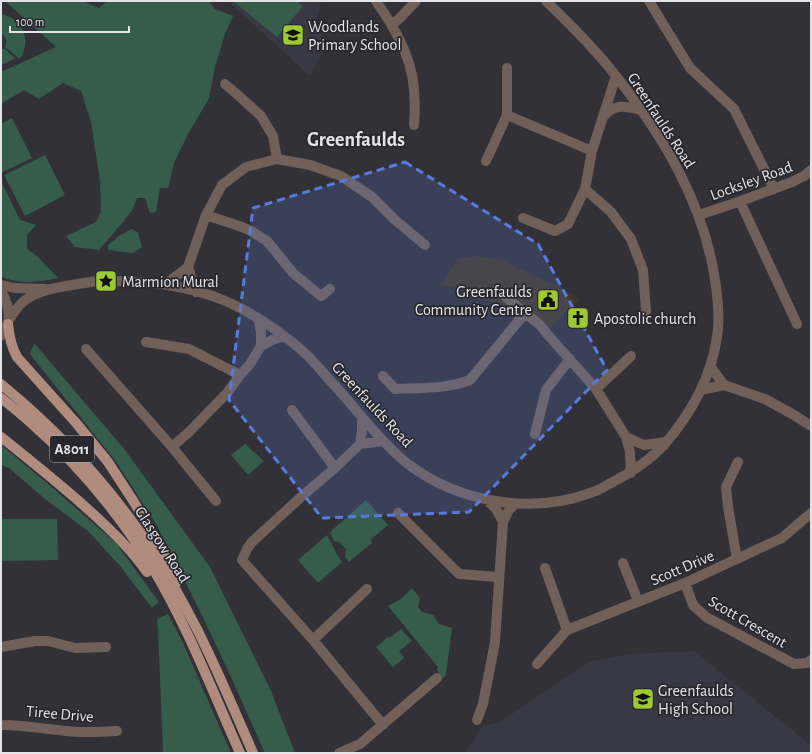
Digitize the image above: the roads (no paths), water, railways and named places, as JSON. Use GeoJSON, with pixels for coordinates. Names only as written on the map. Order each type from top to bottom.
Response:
{"type":"FeatureCollection","features":[{"type":"Feature","properties":{"kind":"main road"},"geometry":{"type":"LineString","coordinates":[[8,322],[13,350],[17,357],[100,451],[131,497],[170,565],[210,655]]}},
{"type":"Feature","properties":{"kind":"main road","name":"Glasgow Road"},"geometry":{"type":"LineString","coordinates":[[1,384],[25,404],[74,452],[120,505],[154,554],[188,612],[210,655],[253,753]]}},
{"type":"Feature","properties":{"kind":"main road","name":"Glasgow Road"},"geometry":{"type":"LineString","coordinates":[[1,398],[32,424],[70,462],[107,504],[130,534],[152,568],[176,610],[240,753]]}},
{"type":"Feature","properties":{"kind":"main road"},"geometry":{"type":"LineString","coordinates":[[1,437],[66,489],[93,513],[141,563],[176,610]]}},
{"type":"Feature","properties":{"kind":"street"},"geometry":{"type":"LineString","coordinates":[[376,1],[392,25],[405,52],[411,69],[414,87],[414,125]]}},
{"type":"Feature","properties":{"kind":"street"},"geometry":{"type":"LineString","coordinates":[[392,25],[404,15],[416,1]]}},
{"type":"Feature","properties":{"kind":"street","name":"Greenfaulds Road"},"geometry":{"type":"LineString","coordinates":[[1,336],[13,313],[23,301],[51,289],[97,281],[166,284],[224,300],[258,318],[284,336],[308,356],[383,441],[407,464],[451,489],[487,500],[515,504],[541,504],[567,500],[591,493],[631,473],[649,459],[666,442],[686,416],[701,390],[710,366],[717,337],[718,302],[712,260],[699,215],[681,174],[650,123],[616,76],[597,53],[546,1]]}},
{"type":"Feature","properties":{"kind":"street"},"geometry":{"type":"LineString","coordinates":[[649,1],[690,68],[734,109],[774,189]]}},
{"type":"Feature","properties":{"kind":"street"},"geometry":{"type":"LineString","coordinates":[[486,161],[507,115],[507,68]]}},
{"type":"Feature","properties":{"kind":"street"},"geometry":{"type":"LineString","coordinates":[[523,218],[555,231],[568,224],[585,189],[592,151],[616,76]]}},
{"type":"Feature","properties":{"kind":"street"},"geometry":{"type":"LineString","coordinates":[[225,84],[261,116],[273,136],[277,159]]}},
{"type":"Feature","properties":{"kind":"street"},"geometry":{"type":"LineString","coordinates":[[603,117],[608,112],[622,106],[641,110]]}},
{"type":"Feature","properties":{"kind":"street"},"geometry":{"type":"LineString","coordinates":[[507,115],[592,151]]}},
{"type":"Feature","properties":{"kind":"street"},"geometry":{"type":"LineString","coordinates":[[166,284],[188,267],[206,215],[222,185],[246,167],[277,159],[310,165],[341,176],[372,196],[394,219],[425,245]]}},
{"type":"Feature","properties":{"kind":"street","name":"Locksley Road"},"geometry":{"type":"LineString","coordinates":[[699,215],[809,176]]}},
{"type":"Feature","properties":{"kind":"street"},"geometry":{"type":"LineString","coordinates":[[585,189],[610,212],[631,239],[643,270],[646,311]]}},
{"type":"Feature","properties":{"kind":"street"},"geometry":{"type":"LineString","coordinates":[[741,201],[797,324]]}},
{"type":"Feature","properties":{"kind":"street"},"geometry":{"type":"LineString","coordinates":[[206,215],[242,227],[267,241],[293,273],[321,296],[330,289]]}},
{"type":"Feature","properties":{"kind":"street"},"geometry":{"type":"LineString","coordinates":[[188,267],[196,292]]}},
{"type":"Feature","properties":{"kind":"street","name":"Greenfaulds Road"},"geometry":{"type":"LineString","coordinates":[[1,285],[14,288],[51,289]]}},
{"type":"Feature","properties":{"kind":"street"},"geometry":{"type":"LineString","coordinates":[[1,291],[7,303],[8,322]]}},
{"type":"Feature","properties":{"kind":"street"},"geometry":{"type":"LineString","coordinates":[[500,292],[540,325],[596,389],[626,437],[630,452],[631,473]]}},
{"type":"Feature","properties":{"kind":"street"},"geometry":{"type":"LineString","coordinates":[[383,376],[395,388],[429,388],[461,383],[470,380],[524,313]]}},
{"type":"Feature","properties":{"kind":"street"},"geometry":{"type":"LineString","coordinates":[[258,318],[261,332],[261,346]]}},
{"type":"Feature","properties":{"kind":"street"},"geometry":{"type":"LineString","coordinates":[[172,446],[189,432],[227,393],[250,364],[261,346],[284,336]]}},
{"type":"Feature","properties":{"kind":"street"},"geometry":{"type":"LineString","coordinates":[[146,342],[190,349],[240,375]]}},
{"type":"Feature","properties":{"kind":"street"},"geometry":{"type":"LineString","coordinates":[[86,349],[172,446],[216,501]]}},
{"type":"Feature","properties":{"kind":"street"},"geometry":{"type":"LineString","coordinates":[[596,389],[631,356]]}},
{"type":"Feature","properties":{"kind":"street"},"geometry":{"type":"LineString","coordinates":[[535,434],[546,390],[570,359]]}},
{"type":"Feature","properties":{"kind":"street"},"geometry":{"type":"LineString","coordinates":[[710,366],[724,386]]}},
{"type":"Feature","properties":{"kind":"street"},"geometry":{"type":"LineString","coordinates":[[701,390],[724,386],[765,399],[811,426]]}},
{"type":"Feature","properties":{"kind":"street"},"geometry":{"type":"LineString","coordinates":[[292,410],[335,468]]}},
{"type":"Feature","properties":{"kind":"street"},"geometry":{"type":"LineString","coordinates":[[360,444],[362,417]]}},
{"type":"Feature","properties":{"kind":"street"},"geometry":{"type":"LineString","coordinates":[[626,437],[644,445],[666,442]]}},
{"type":"Feature","properties":{"kind":"street"},"geometry":{"type":"LineString","coordinates":[[383,441],[360,444],[252,542],[242,560],[313,640],[383,725]]}},
{"type":"Feature","properties":{"kind":"street","name":"Scott Drive"},"geometry":{"type":"LineString","coordinates":[[737,559],[726,487],[738,462]]}},
{"type":"Feature","properties":{"kind":"street"},"geometry":{"type":"LineString","coordinates":[[487,500],[496,509],[503,522]]}},
{"type":"Feature","properties":{"kind":"street"},"geometry":{"type":"LineString","coordinates":[[476,720],[483,704],[495,642],[498,577],[503,522],[508,510],[515,504]]}},
{"type":"Feature","properties":{"kind":"street"},"geometry":{"type":"LineString","coordinates":[[398,513],[459,574],[498,577]]}},
{"type":"Feature","properties":{"kind":"street","name":"Scott Drive"},"geometry":{"type":"LineString","coordinates":[[537,664],[566,630],[684,583],[782,538],[811,513]]}},
{"type":"Feature","properties":{"kind":"street","name":"Scott Drive"},"geometry":{"type":"LineString","coordinates":[[623,563],[638,601]]}},
{"type":"Feature","properties":{"kind":"street"},"geometry":{"type":"LineString","coordinates":[[545,568],[566,630]]}},
{"type":"Feature","properties":{"kind":"street","name":"Scott Crescent"},"geometry":{"type":"LineString","coordinates":[[684,583],[693,605],[706,617],[794,664],[807,663],[811,660]]}},
{"type":"Feature","properties":{"kind":"street"},"geometry":{"type":"LineString","coordinates":[[313,640],[367,589]]}},
{"type":"Feature","properties":{"kind":"street"},"geometry":{"type":"LineString","coordinates":[[1,648],[35,641],[48,641],[75,648],[106,647]]}},
{"type":"Feature","properties":{"kind":"street"},"geometry":{"type":"LineString","coordinates":[[339,753],[360,744],[437,678]]}},
{"type":"Feature","properties":{"kind":"street","name":"Tiree Drive"},"geometry":{"type":"LineString","coordinates":[[1,725],[18,725],[67,731],[117,731]]}},
{"type":"Feature","properties":{"kind":"place","name":"Woodlands Primary School"},"geometry":{"type":"Point","coordinates":[293,35]}},
{"type":"Feature","properties":{"kind":"place","name":"Marmion Mural"},"geometry":{"type":"Point","coordinates":[106,281]}},
{"type":"Feature","properties":{"kind":"place","name":"Greenfaulds Community Centre"},"geometry":{"type":"Point","coordinates":[548,300]}},
{"type":"Feature","properties":{"kind":"place","name":"Apostolic church"},"geometry":{"type":"Point","coordinates":[578,318]}},
{"type":"Feature","properties":{"kind":"place","name":"Greenfaulds High School"},"geometry":{"type":"Point","coordinates":[643,699]}},
{"type":"Feature","properties":{"kind":"district","name":"Greenfaulds"},"geometry":{"type":"Point","coordinates":[356,139]}}]}
